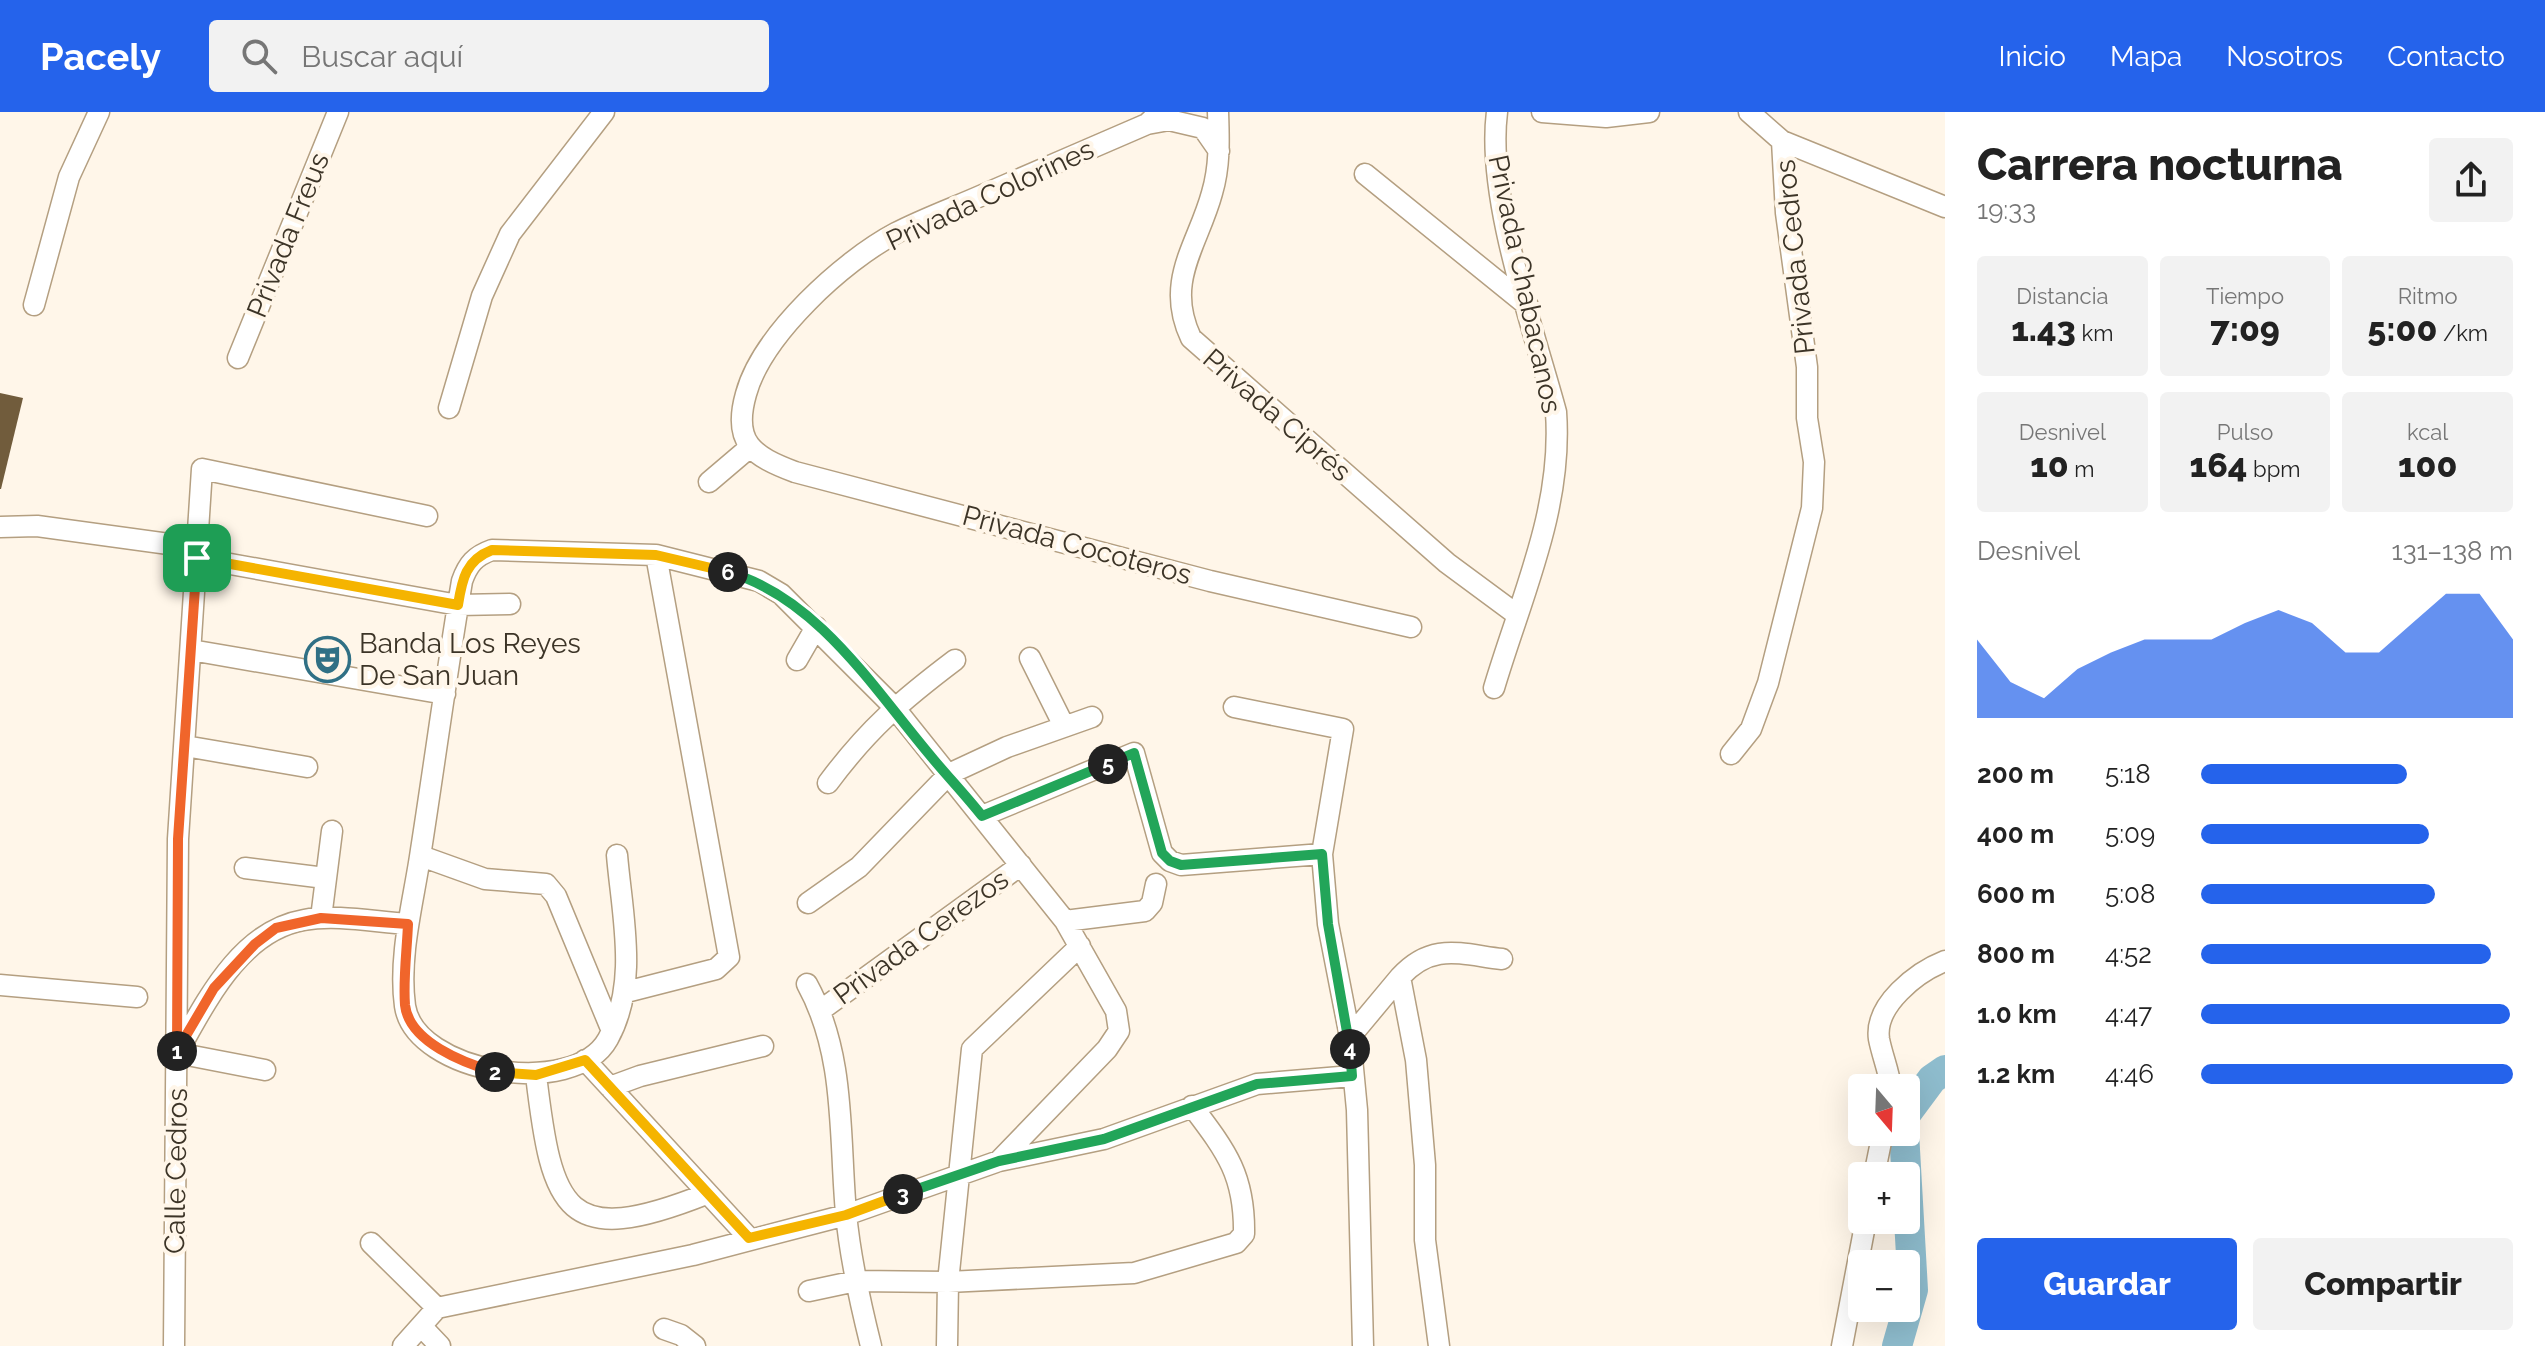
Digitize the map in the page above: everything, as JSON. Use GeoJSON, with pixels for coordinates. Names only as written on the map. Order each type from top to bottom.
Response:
{"type":"FeatureCollection","features":[{"type":"Feature","properties":{"kind":"street"},"geometry":{"type":"LineString","coordinates":[[34,305],[69,177],[99,112]]}},
{"type":"Feature","properties":{"kind":"street","name":"Privada Freus"},"geometry":{"type":"LineString","coordinates":[[238,358],[338,112]]}},
{"type":"Feature","properties":{"kind":"street"},"geometry":{"type":"LineString","coordinates":[[449,408],[482,296],[510,234],[604,112]]}},
{"type":"Feature","properties":{"kind":"street","name":"Privada Ciprés"},"geometry":{"type":"LineString","coordinates":[[1218,112],[1219,151],[1211,198],[1188,251],[1183,272],[1181,302],[1191,338],[1447,563],[1516,614]]}},
{"type":"Feature","properties":{"kind":"street","name":"Privada Chabacanos"},"geometry":{"type":"LineString","coordinates":[[1494,688],[1549,512],[1558,441],[1556,412],[1502,205],[1494,139],[1497,112]]}},
{"type":"Feature","properties":{"kind":"street"},"geometry":{"type":"LineString","coordinates":[[1542,112],[1606,117],[1649,112]]}},
{"type":"Feature","properties":{"kind":"street","name":"Privada Cedros"},"geometry":{"type":"LineString","coordinates":[[1731,754],[1751,729],[1768,683],[1812,508],[1814,462],[1807,418],[1807,367],[1786,213],[1782,141],[1749,112]]}},
{"type":"Feature","properties":{"kind":"street"},"geometry":{"type":"LineString","coordinates":[[1153,118],[1203,128],[1219,151]]}},
{"type":"Feature","properties":{"kind":"street","name":"Privada Colorines"},"geometry":{"type":"LineString","coordinates":[[749,448],[740,429],[748,386],[792,316],[826,284],[894,234],[1153,118]]}},
{"type":"Feature","properties":{"kind":"street"},"geometry":{"type":"LineString","coordinates":[[1782,141],[1945,207]]}},
{"type":"Feature","properties":{"kind":"street"},"geometry":{"type":"LineString","coordinates":[[1365,174],[1528,306]]}},
{"type":"Feature","properties":{"kind":"street"},"geometry":{"type":"LineString","coordinates":[[709,482],[749,448]]}},
{"type":"Feature","properties":{"kind":"street","name":"Privada Cocoteros"},"geometry":{"type":"LineString","coordinates":[[749,448],[768,462],[795,472],[1210,581],[1411,627]]}},
{"type":"Feature","properties":{"kind":"street","name":"Calle Cedros"},"geometry":{"type":"LineString","coordinates":[[174,1346],[178,839],[202,469],[427,516]]}},
{"type":"Feature","properties":{"kind":"street"},"geometry":{"type":"LineString","coordinates":[[0,527],[37,526],[198,553],[458,605],[510,604]]}},
{"type":"Feature","properties":{"kind":"street"},"geometry":{"type":"LineString","coordinates":[[617,855],[626,992],[612,1031],[598,1053],[536,1075],[492,1071],[451,1055],[419,1033],[405,1008],[408,924],[458,605],[468,566],[479,555],[492,550],[656,555],[759,581],[781,594],[893,706],[1065,921],[1116,1011],[1116,1037],[999,1161]]}},
{"type":"Feature","properties":{"kind":"street"},"geometry":{"type":"LineString","coordinates":[[626,992],[716,969],[728,962],[729,951],[656,555]]}},
{"type":"Feature","properties":{"kind":"street"},"geometry":{"type":"LineString","coordinates":[[797,660],[816,627]]}},
{"type":"Feature","properties":{"kind":"street"},"geometry":{"type":"LineString","coordinates":[[191,650],[445,694]]}},
{"type":"Feature","properties":{"kind":"street"},"geometry":{"type":"LineString","coordinates":[[1030,658],[1064,726]]}},
{"type":"Feature","properties":{"kind":"street"},"geometry":{"type":"LineString","coordinates":[[828,783],[860,740],[893,706],[955,660]]}},
{"type":"Feature","properties":{"kind":"street"},"geometry":{"type":"LineString","coordinates":[[1234,707],[1343,729],[1322,854],[1328,924],[1350,1037],[1357,1110],[1363,1346]]}},
{"type":"Feature","properties":{"kind":"street"},"geometry":{"type":"LineString","coordinates":[[808,903],[859,867],[949,774],[1007,747],[1092,717]]}},
{"type":"Feature","properties":{"kind":"street"},"geometry":{"type":"LineString","coordinates":[[185,746],[307,767]]}},
{"type":"Feature","properties":{"kind":"street"},"geometry":{"type":"LineString","coordinates":[[982,816],[1134,753],[1162,853],[1170,861],[1181,865],[1322,854]]}},
{"type":"Feature","properties":{"kind":"street"},"geometry":{"type":"LineString","coordinates":[[321,918],[332,831]]}},
{"type":"Feature","properties":{"kind":"street"},"geometry":{"type":"LineString","coordinates":[[421,856],[485,879],[546,884],[556,896],[612,1031]]}},
{"type":"Feature","properties":{"kind":"street","name":"Privada Cerezos"},"geometry":{"type":"LineString","coordinates":[[821,1010],[1021,865]]}},
{"type":"Feature","properties":{"kind":"street"},"geometry":{"type":"LineString","coordinates":[[245,868],[325,878]]}},
{"type":"Feature","properties":{"kind":"street"},"geometry":{"type":"LineString","coordinates":[[1065,921],[1145,911],[1152,903],[1156,884]]}},
{"type":"Feature","properties":{"kind":"street"},"geometry":{"type":"LineString","coordinates":[[265,1070],[177,1053],[214,988],[255,944],[276,928],[321,918],[408,924]]}},
{"type":"Feature","properties":{"kind":"street"},"geometry":{"type":"LineString","coordinates":[[947,1346],[948,1282],[962,1173],[972,1049],[1080,946]]}},
{"type":"Feature","properties":{"kind":"street"},"geometry":{"type":"LineString","coordinates":[[1350,1037],[1416,960],[1447,952],[1502,959]]}},
{"type":"Feature","properties":{"kind":"street"},"geometry":{"type":"LineString","coordinates":[[1888,1074],[1879,1037],[1880,1023],[1911,981],[1945,961]]}},
{"type":"Feature","properties":{"kind":"street"},"geometry":{"type":"LineString","coordinates":[[1400,977],[1416,1060],[1425,1165],[1425,1240],[1439,1346]]}},
{"type":"Feature","properties":{"kind":"street"},"geometry":{"type":"LineString","coordinates":[[807,984],[821,1010],[837,1068],[846,1215],[856,1281],[871,1346]]}},
{"type":"Feature","properties":{"kind":"street"},"geometry":{"type":"LineString","coordinates":[[0,985],[137,997]]}},
{"type":"Feature","properties":{"kind":"street"},"geometry":{"type":"LineString","coordinates":[[610,1087],[640,1076],[763,1046]]}},
{"type":"Feature","properties":{"kind":"street"},"geometry":{"type":"LineString","coordinates":[[585,1060],[749,1238]]}},
{"type":"Feature","properties":{"kind":"street"},"geometry":{"type":"LineString","coordinates":[[536,1075],[541,1120],[561,1193],[573,1209],[587,1217],[606,1221],[645,1214],[706,1194]]}},
{"type":"Feature","properties":{"kind":"street"},"geometry":{"type":"LineString","coordinates":[[403,1346],[437,1308],[693,1255],[846,1215],[999,1161],[1104,1139],[1257,1084],[1352,1076]]}},
{"type":"Feature","properties":{"kind":"street"},"geometry":{"type":"LineString","coordinates":[[809,1291],[856,1281],[948,1282],[1134,1273],[1236,1243],[1244,1234],[1245,1211],[1232,1160],[1192,1106]]}},
{"type":"Feature","properties":{"kind":"street"},"geometry":{"type":"LineString","coordinates":[[1842,1346],[1863,1234]]}},
{"type":"Feature","properties":{"kind":"street"},"geometry":{"type":"LineString","coordinates":[[371,1243],[437,1308]]}},
{"type":"Feature","properties":{"kind":"street"},"geometry":{"type":"LineString","coordinates":[[421,1326],[440,1346]]}},
{"type":"Feature","properties":{"kind":"street"},"geometry":{"type":"LineString","coordinates":[[664,1329],[681,1335],[695,1346]]}},
{"type":"Feature","properties":{"kind":"building"},"geometry":{"type":"Polygon","coordinates":[[[0,393],[23,398],[1,489],[0,489],[0,393]]]}},
{"type":"Feature","properties":{"kind":"waterway"},"geometry":{"type":"LineString","coordinates":[[1920,1095],[1932,1079],[1945,1070]]}},
{"type":"Feature","properties":{"kind":"waterway"},"geometry":{"type":"LineString","coordinates":[[1897,1346],[1913,1290],[1905,1146]]}},
{"type":"Feature","properties":{"kind":"place","name":"Banda Los Reyes De San Juan"},"geometry":{"type":"Point","coordinates":[328,659]}},
{"type":"Feature","properties":{"kind":"route"},"geometry":{"type":"LineString","coordinates":[[492,550],[656,555],[759,581],[781,594],[865,674],[982,816],[1134,753],[1162,853],[1170,861],[1181,865],[1322,854],[1328,924],[1350,1037],[1352,1076],[1257,1084],[1104,1139],[999,1161],[846,1215],[749,1238],[585,1060],[536,1075],[492,1071],[451,1055],[419,1033],[405,1008],[408,924],[321,918],[276,928],[255,944],[214,988],[177,1053],[178,839],[197,558],[458,605],[468,566],[479,555],[492,550]]}}]}
